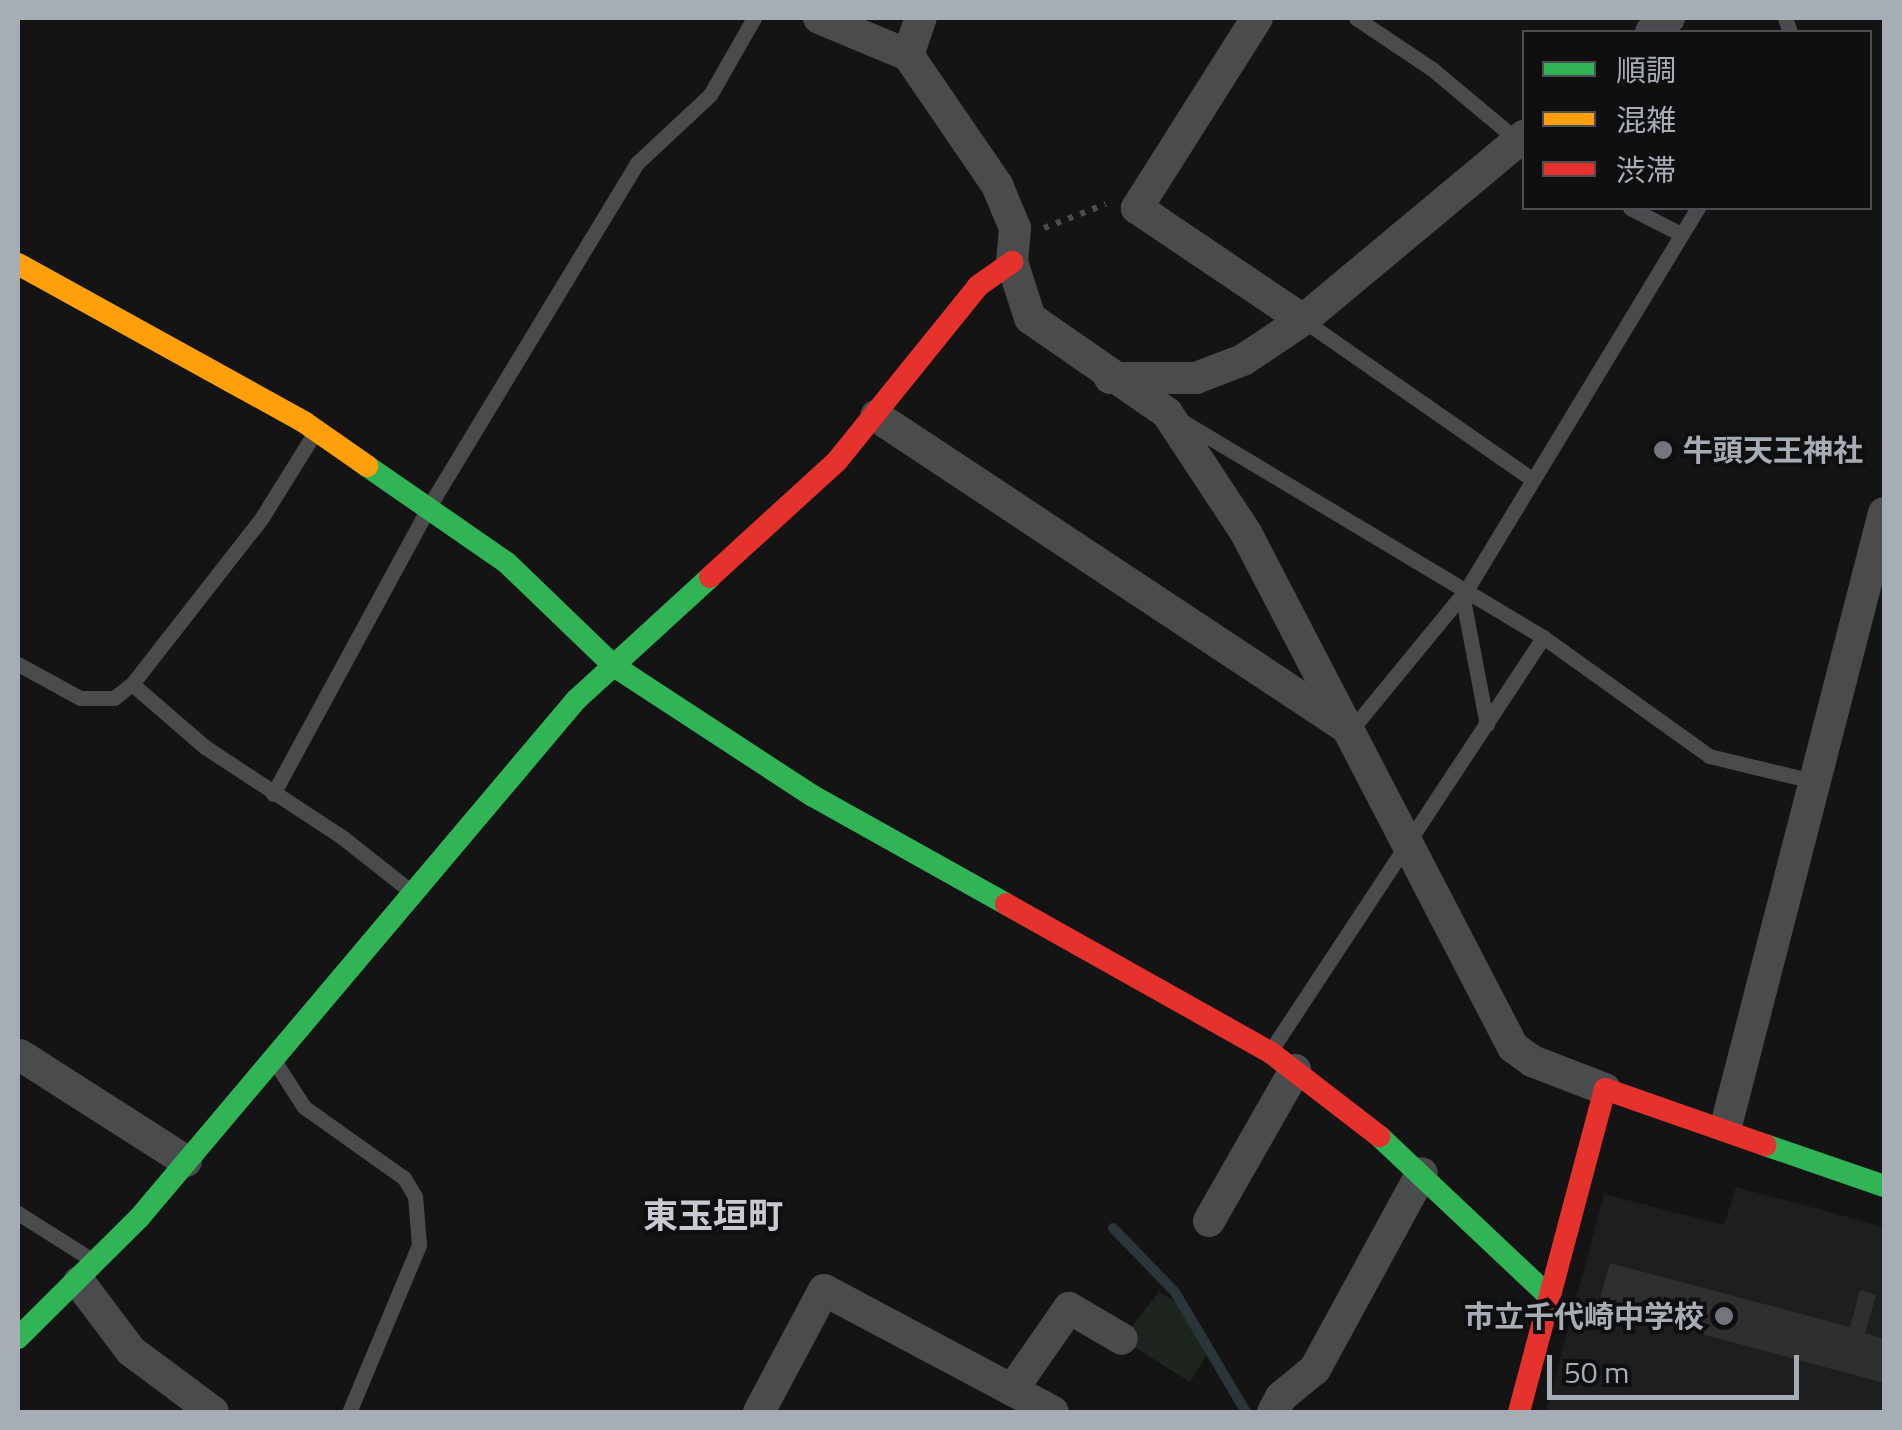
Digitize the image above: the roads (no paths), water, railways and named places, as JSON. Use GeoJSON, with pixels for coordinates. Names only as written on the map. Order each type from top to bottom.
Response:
{"type":"FeatureCollection","features":[{"type":"Feature","properties":{"kind":"street"},"geometry":{"type":"LineString","coordinates":[[820,18],[908,55],[997,185],[1015,228],[1012,262],[1030,318],[1110,378],[1167,413],[1246,533],[1513,1047],[1532,1062],[1726,1126],[1785,1155],[1884,1186]]}},
{"type":"Feature","properties":{"kind":"street"},"geometry":{"type":"LineString","coordinates":[[908,55],[920,18]]}},
{"type":"Feature","properties":{"kind":"street"},"geometry":{"type":"LineString","coordinates":[[1257,18],[1137,208],[1303,320]]}},
{"type":"Feature","properties":{"kind":"street"},"geometry":{"type":"LineString","coordinates":[[1110,378],[1196,378],[1243,360],[1303,320],[1522,139]]}},
{"type":"Feature","properties":{"kind":"street"},"geometry":{"type":"LineString","coordinates":[[18,1338],[88,1272],[186,1161],[576,700],[837,461],[978,286],[1012,262]]}},
{"type":"Feature","properties":{"kind":"street"},"geometry":{"type":"LineString","coordinates":[[18,264],[316,430],[506,563],[614,666],[813,796],[1282,1061],[1422,1173],[1549,1296]]}},
{"type":"Feature","properties":{"kind":"street"},"geometry":{"type":"LineString","coordinates":[[876,416],[1351,730]]}},
{"type":"Feature","properties":{"kind":"street"},"geometry":{"type":"LineString","coordinates":[[1726,1126],[1812,781],[1880,553],[1884,513]]}},
{"type":"Feature","properties":{"kind":"street"},"geometry":{"type":"LineString","coordinates":[[20,1055],[186,1161]]}},
{"type":"Feature","properties":{"kind":"street"},"geometry":{"type":"LineString","coordinates":[[1209,1221],[1282,1061]]}},
{"type":"Feature","properties":{"kind":"street"},"geometry":{"type":"LineString","coordinates":[[1520,1412],[1605,1089]]}},
{"type":"Feature","properties":{"kind":"street"},"geometry":{"type":"LineString","coordinates":[[1273,1412],[1281,1397],[1315,1369],[1422,1173]]}},
{"type":"Feature","properties":{"kind":"street"},"geometry":{"type":"LineString","coordinates":[[88,1272],[132,1351],[213,1412]]}},
{"type":"Feature","properties":{"kind":"street"},"geometry":{"type":"LineString","coordinates":[[759,1412],[824,1290],[1053,1412]]}},
{"type":"Feature","properties":{"kind":"street"},"geometry":{"type":"LineString","coordinates":[[1012,1390],[1069,1308],[1122,1339]]}},
{"type":"Feature","properties":{"kind":"lane"},"geometry":{"type":"LineString","coordinates":[[273,794],[428,508],[637,163],[710,95],[754,18]]}},
{"type":"Feature","properties":{"kind":"lane"},"geometry":{"type":"LineString","coordinates":[[1356,18],[1432,68],[1522,137]]}},
{"type":"Feature","properties":{"kind":"lane"},"geometry":{"type":"LineString","coordinates":[[1634,210],[1680,234]]}},
{"type":"Feature","properties":{"kind":"lane"},"geometry":{"type":"LineString","coordinates":[[1351,730],[1465,592],[1697,210]]}},
{"type":"Feature","properties":{"kind":"lane"},"geometry":{"type":"LineString","coordinates":[[1303,320],[1533,480]]}},
{"type":"Feature","properties":{"kind":"lane"},"geometry":{"type":"LineString","coordinates":[[1167,413],[1543,638],[1709,756],[1812,781]]}},
{"type":"Feature","properties":{"kind":"lane"},"geometry":{"type":"LineString","coordinates":[[18,664],[80,698],[114,698],[132,684],[261,519],[316,430]]}},
{"type":"Feature","properties":{"kind":"lane"},"geometry":{"type":"LineString","coordinates":[[1465,592],[1486,725]]}},
{"type":"Feature","properties":{"kind":"lane"},"geometry":{"type":"LineString","coordinates":[[1282,1061],[1406,844],[1543,638]]}},
{"type":"Feature","properties":{"kind":"lane"},"geometry":{"type":"LineString","coordinates":[[132,684],[205,747],[412,893]]}},
{"type":"Feature","properties":{"kind":"lane"},"geometry":{"type":"LineString","coordinates":[[272,1058],[304,1107],[404,1178],[414,1196],[419,1245],[349,1412]]}},
{"type":"Feature","properties":{"kind":"lane"},"geometry":{"type":"LineString","coordinates":[[18,1213],[88,1272]]}},
{"type":"Feature","properties":{"kind":"waterway"},"geometry":{"type":"LineString","coordinates":[[1113,1228],[1175,1292],[1246,1412]]}},
{"type":"Feature","properties":{"kind":"place","name":"牛頭天王神社"},"geometry":{"type":"Point","coordinates":[1663,450]}},
{"type":"Feature","properties":{"kind":"place","name":"市立千代崎中学校"},"geometry":{"type":"Point","coordinates":[1724,1316]}},
{"type":"Feature","properties":{"kind":"district","name":"東玉垣町"},"geometry":{"type":"Point","coordinates":[713,1215]}}]}
